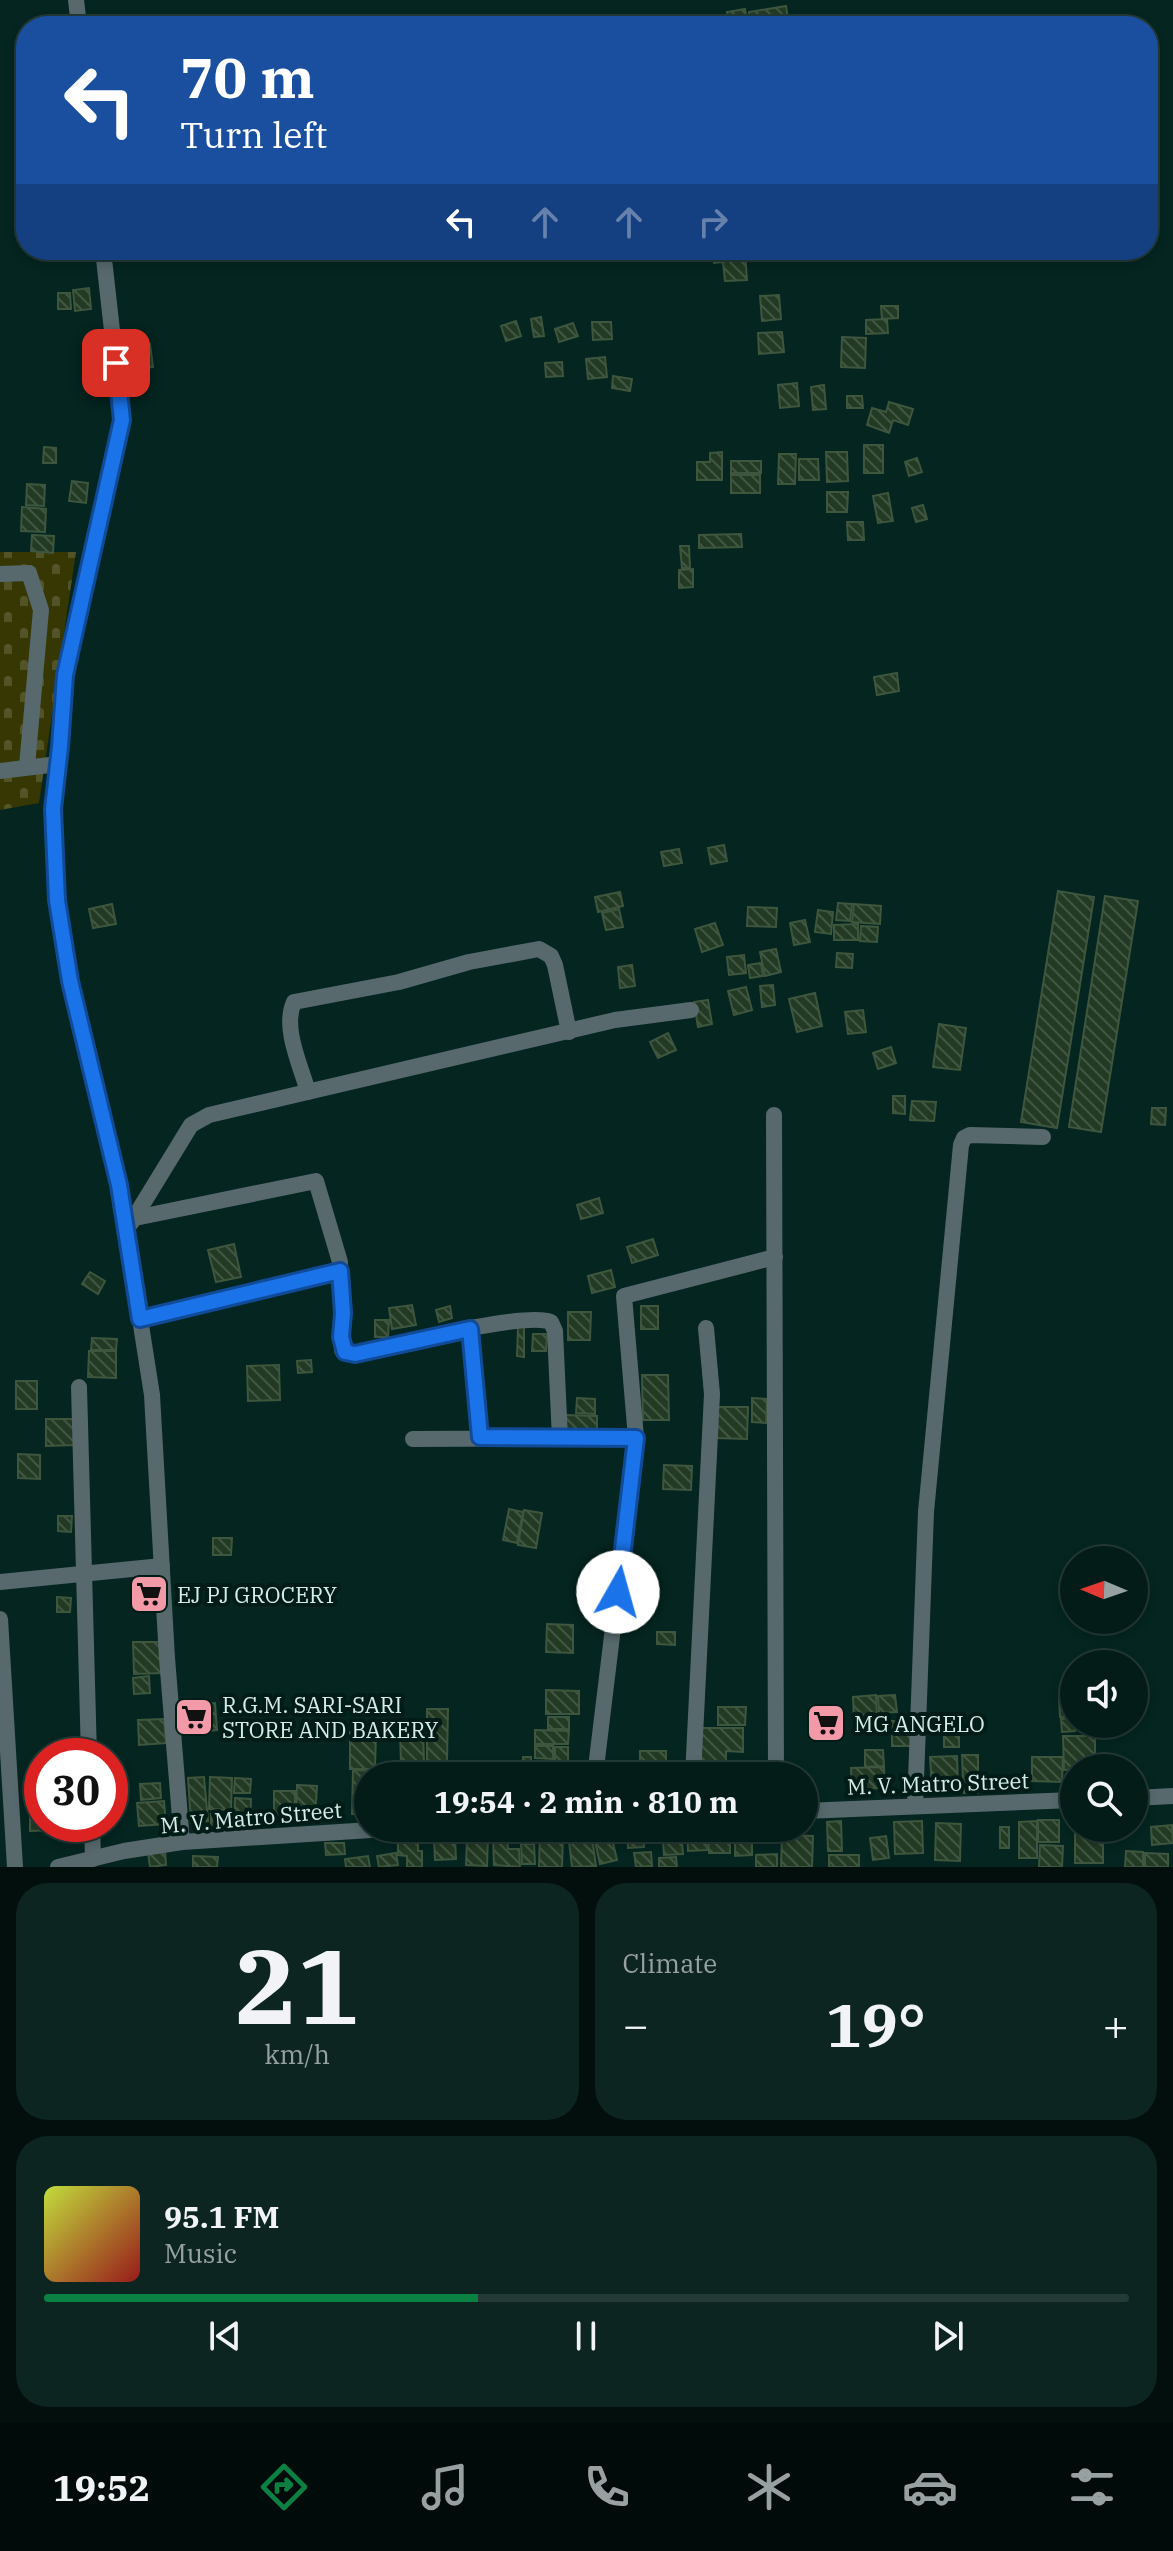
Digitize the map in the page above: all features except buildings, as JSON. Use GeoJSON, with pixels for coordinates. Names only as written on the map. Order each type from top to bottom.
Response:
{"type":"FeatureCollection","features":[{"type":"Feature","properties":{"kind":"street"},"geometry":{"type":"LineString","coordinates":[[104,260],[122,420],[65,675],[53,809],[57,900],[70,981],[130,1225],[152,1395],[182,1842]]}},
{"type":"Feature","properties":{"kind":"street"},"geometry":{"type":"LineString","coordinates":[[0,574],[29,573],[41,610],[27,766]]}},
{"type":"Feature","properties":{"kind":"street"},"geometry":{"type":"LineString","coordinates":[[0,771],[58,764]]}},
{"type":"Feature","properties":{"kind":"street"},"geometry":{"type":"LineString","coordinates":[[308,1092],[290,1028],[294,1002],[399,982],[469,962],[539,949],[551,956],[555,965],[569,1032]]}},
{"type":"Feature","properties":{"kind":"street"},"geometry":{"type":"LineString","coordinates":[[130,1225],[191,1125],[209,1115],[615,1020],[691,1010]]}},
{"type":"Feature","properties":{"kind":"street"},"geometry":{"type":"LineString","coordinates":[[774,1115],[776,1762]]}},
{"type":"Feature","properties":{"kind":"street"},"geometry":{"type":"LineString","coordinates":[[915,1806],[926,1512],[961,1145],[964,1138],[970,1135],[1043,1137]]}},
{"type":"Feature","properties":{"kind":"street"},"geometry":{"type":"LineString","coordinates":[[130,1225],[316,1181],[334,1237],[340,1271],[341,1337],[345,1352],[355,1354],[535,1318],[551,1322],[555,1331],[560,1439]]}},
{"type":"Feature","properties":{"kind":"street"},"geometry":{"type":"LineString","coordinates":[[597,1762],[636,1438],[624,1296],[775,1257]]}},
{"type":"Feature","properties":{"kind":"street"},"geometry":{"type":"LineString","coordinates":[[140,1319],[340,1271]]}},
{"type":"Feature","properties":{"kind":"street"},"geometry":{"type":"LineString","coordinates":[[694,1762],[712,1394],[706,1328]]}},
{"type":"Feature","properties":{"kind":"street"},"geometry":{"type":"LineString","coordinates":[[470,1329],[480,1437]]}},
{"type":"Feature","properties":{"kind":"street"},"geometry":{"type":"LineString","coordinates":[[79,1387],[88,1738]]}},
{"type":"Feature","properties":{"kind":"street"},"geometry":{"type":"LineString","coordinates":[[413,1439],[636,1438]]}},
{"type":"Feature","properties":{"kind":"street"},"geometry":{"type":"LineString","coordinates":[[0,1582],[162,1566]]}},
{"type":"Feature","properties":{"kind":"street"},"geometry":{"type":"LineString","coordinates":[[0,1619],[15,1867]]}},
{"type":"Feature","properties":{"kind":"street"},"geometry":{"type":"LineString","coordinates":[[1148,1797],[1173,1796]]}},
{"type":"Feature","properties":{"kind":"street","name":"M. V. Matro Street"},"geometry":{"type":"LineString","coordinates":[[818,1810],[1060,1801]]}},
{"type":"Feature","properties":{"kind":"street","name":"M. V. Matro Street"},"geometry":{"type":"LineString","coordinates":[[58,1867],[182,1842],[354,1831]]}},
{"type":"Feature","properties":{"kind":"street"},"geometry":{"type":"LineString","coordinates":[[93,1842],[93,1859]]}},
{"type":"Feature","properties":{"kind":"green space"},"geometry":{"type":"Polygon","coordinates":[[[0,552],[76,552],[39,803],[0,810],[0,552]]]}},
{"type":"Feature","properties":{"kind":"place","name":"EJ PJ GROCERY"},"geometry":{"type":"Point","coordinates":[149,1594]}},
{"type":"Feature","properties":{"kind":"place","name":"R.G.M. SARI-SARI STORE AND BAKERY"},"geometry":{"type":"Point","coordinates":[194,1717]}},
{"type":"Feature","properties":{"kind":"place","name":"MG ANGELO"},"geometry":{"type":"Point","coordinates":[826,1723]}},
{"type":"Feature","properties":{"kind":"route"},"geometry":{"type":"LineString","coordinates":[[116,363],[122,420],[65,675],[53,809],[57,900],[70,981],[119,1185],[140,1319],[340,1271],[342,1350],[349,1354],[470,1329],[480,1437],[636,1438],[618,1592]]}}]}
